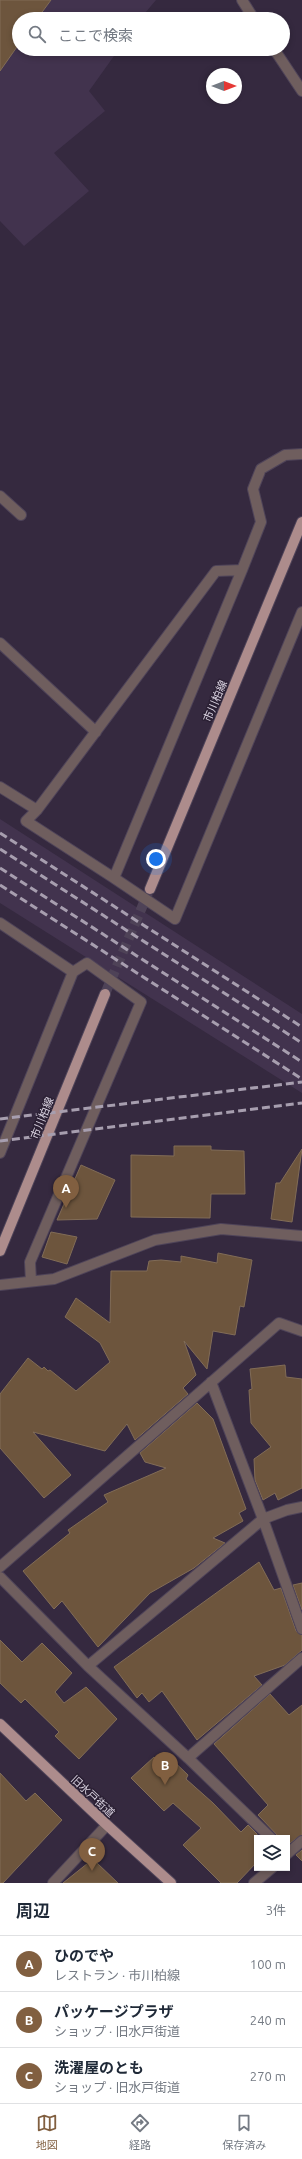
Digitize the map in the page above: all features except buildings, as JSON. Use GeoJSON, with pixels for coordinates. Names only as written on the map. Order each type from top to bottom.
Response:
{"type":"FeatureCollection","features":[{"type":"Feature","properties":{"kind":"main road","name":"市川柏線"},"geometry":{"type":"LineString","coordinates":[[150,889],[302,522]]}},
{"type":"Feature","properties":{"kind":"main road","name":"市川柏線"},"geometry":{"type":"LineString","coordinates":[[0,1251],[105,994]]}},
{"type":"Feature","properties":{"kind":"main road","name":"旧水戸街道"},"geometry":{"type":"LineString","coordinates":[[0,1724],[107,1825],[172,1883]]}},
{"type":"Feature","properties":{"kind":"street"},"geometry":{"type":"LineString","coordinates":[[242,0],[250,12]]}},
{"type":"Feature","properties":{"kind":"street"},"geometry":{"type":"LineString","coordinates":[[279,56],[302,91]]}},
{"type":"Feature","properties":{"kind":"street"},"geometry":{"type":"LineString","coordinates":[[114,878],[261,522],[253,489],[261,469],[285,455],[302,454]]}},
{"type":"Feature","properties":{"kind":"street"},"geometry":{"type":"LineString","coordinates":[[0,496],[21,515]]}},
{"type":"Feature","properties":{"kind":"street"},"geometry":{"type":"LineString","coordinates":[[242,570],[216,571],[96,732],[26,821],[175,919],[302,612]]}},
{"type":"Feature","properties":{"kind":"street"},"geometry":{"type":"LineString","coordinates":[[0,643],[96,732]]}},
{"type":"Feature","properties":{"kind":"street"},"geometry":{"type":"LineString","coordinates":[[0,787],[36,810]]}},
{"type":"Feature","properties":{"kind":"street"},"geometry":{"type":"LineString","coordinates":[[0,923],[74,972]]}},
{"type":"Feature","properties":{"kind":"street"},"geometry":{"type":"LineString","coordinates":[[0,1153],[74,972],[86,963],[141,1002],[30,1262],[31,1281]]}},
{"type":"Feature","properties":{"kind":"street"},"geometry":{"type":"LineString","coordinates":[[0,1285],[54,1279],[155,1240],[221,1229],[302,1236]]}},
{"type":"Feature","properties":{"kind":"street"},"geometry":{"type":"LineString","coordinates":[[0,1566],[279,1323],[302,1331]]}},
{"type":"Feature","properties":{"kind":"street"},"geometry":{"type":"LineString","coordinates":[[211,1382],[263,1519],[302,1629]]}},
{"type":"Feature","properties":{"kind":"street"},"geometry":{"type":"LineString","coordinates":[[88,1666],[263,1519],[287,1510],[302,1507]]}},
{"type":"Feature","properties":{"kind":"street"},"geometry":{"type":"LineString","coordinates":[[0,1577],[88,1666],[188,1758],[268,1835]]}},
{"type":"Feature","properties":{"kind":"street"},"geometry":{"type":"LineString","coordinates":[[188,1758],[302,1658]]}},
{"type":"Feature","properties":{"kind":"street"},"geometry":{"type":"LineString","coordinates":[[53,1883],[107,1825]]}},
{"type":"Feature","properties":{"kind":"street"},"geometry":{"type":"LineString","coordinates":[[290,1851],[302,1841]]}},
{"type":"Feature","properties":{"kind":"street"},"geometry":{"type":"LineString","coordinates":[[254,1883],[268,1871]]}},
{"type":"Feature","properties":{"kind":"shaded area"},"geometry":{"type":"Polygon","coordinates":[[[0,0],[156,0],[146,12],[12,12],[12,56],[114,56],[89,91],[105,111],[54,153],[89,191],[24,246],[0,221],[0,0]]]}},
{"type":"Feature","properties":{"kind":"shaded area"},"geometry":{"type":"Polygon","coordinates":[[[0,819],[302,1014],[302,1093],[0,903],[0,819]]]}},
{"type":"Feature","properties":{"kind":"tunnel"},"geometry":{"type":"LineString","coordinates":[[105,994],[148,893]]}},
{"type":"Feature","properties":{"kind":"railway"},"geometry":{"type":"LineString","coordinates":[[0,833],[302,1027]]}},
{"type":"Feature","properties":{"kind":"railway"},"geometry":{"type":"LineString","coordinates":[[0,849],[302,1043]]}},
{"type":"Feature","properties":{"kind":"railway"},"geometry":{"type":"LineString","coordinates":[[0,868],[302,1062]]}},
{"type":"Feature","properties":{"kind":"railway"},"geometry":{"type":"LineString","coordinates":[[0,885],[302,1079]]}},
{"type":"Feature","properties":{"kind":"railway"},"geometry":{"type":"LineString","coordinates":[[0,1119],[302,1082]]}},
{"type":"Feature","properties":{"kind":"railway"},"geometry":{"type":"LineString","coordinates":[[0,1141],[302,1103]]}},
{"type":"Feature","properties":{"kind":"place","name":"ひのでや"},"geometry":{"type":"Point","coordinates":[66,1208]}},
{"type":"Feature","properties":{"kind":"place","name":"パッケージプラザ"},"geometry":{"type":"Point","coordinates":[165,1785]}},
{"type":"Feature","properties":{"kind":"place","name":"洗濯屋のとも"},"geometry":{"type":"Point","coordinates":[92,1871]}}]}
